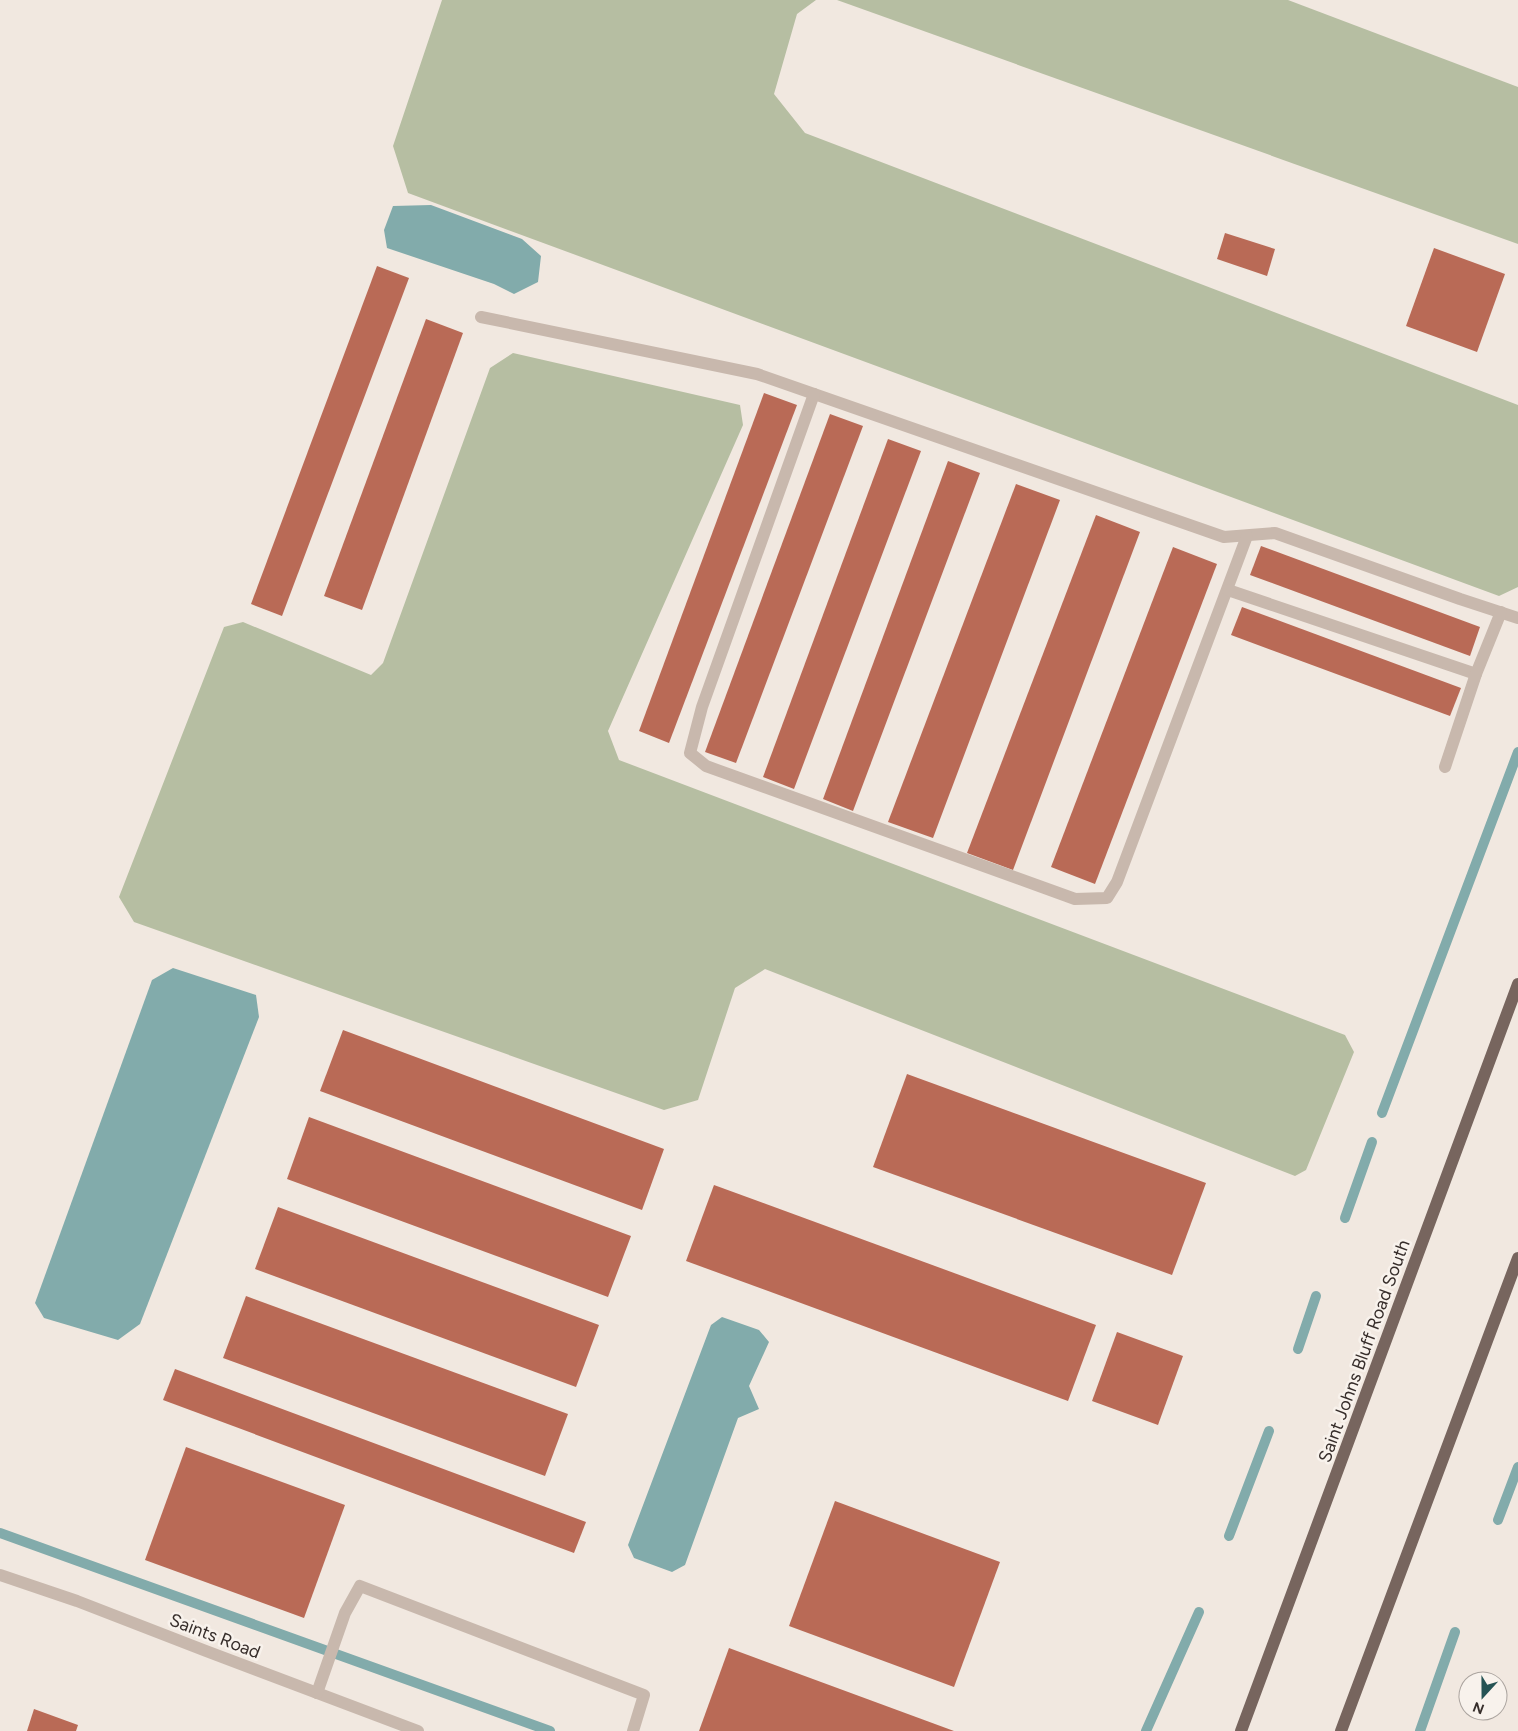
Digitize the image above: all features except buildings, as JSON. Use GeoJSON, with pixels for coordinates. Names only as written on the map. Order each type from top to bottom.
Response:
{"type":"FeatureCollection","features":[{"type":"Feature","properties":{"kind":"main road","name":"Saint Johns Bluff Road South"},"geometry":{"type":"LineString","coordinates":[[1241,1731],[1518,984]]}},
{"type":"Feature","properties":{"kind":"main road"},"geometry":{"type":"LineString","coordinates":[[1340,1731],[1518,1258]]}},
{"type":"Feature","properties":{"kind":"street"},"geometry":{"type":"LineString","coordinates":[[481,317],[756,374],[1224,538],[1275,533],[1460,600],[1518,618]]}},
{"type":"Feature","properties":{"kind":"street"},"geometry":{"type":"LineString","coordinates":[[814,394],[702,707],[690,753],[706,766],[1075,900],[1107,898],[1117,882],[1247,536]]}},
{"type":"Feature","properties":{"kind":"street"},"geometry":{"type":"LineString","coordinates":[[1228,590],[1476,674]]}},
{"type":"Feature","properties":{"kind":"street"},"geometry":{"type":"LineString","coordinates":[[1445,767],[1476,674],[1501,612]]}},
{"type":"Feature","properties":{"kind":"street","name":"Saints Road"},"geometry":{"type":"LineString","coordinates":[[0,1575],[76,1601],[418,1731]]}},
{"type":"Feature","properties":{"kind":"street"},"geometry":{"type":"LineString","coordinates":[[317,1693],[345,1614],[360,1586],[644,1695],[633,1731]]}},
{"type":"Feature","properties":{"kind":"green space"},"geometry":{"type":"Polygon","coordinates":[[[442,0],[816,0],[797,14],[774,94],[805,133],[1518,405],[1518,587],[1499,596],[408,193],[393,146],[442,0]]]}},
{"type":"Feature","properties":{"kind":"green space"},"geometry":{"type":"Polygon","coordinates":[[[837,0],[1288,0],[1518,87],[1518,244],[837,0]]]}},
{"type":"Feature","properties":{"kind":"green space"},"geometry":{"type":"Polygon","coordinates":[[[513,353],[740,405],[743,425],[608,731],[619,760],[1345,1035],[1354,1052],[1306,1170],[1295,1176],[765,969],[735,988],[698,1100],[664,1110],[134,922],[119,897],[224,627],[243,622],[371,675],[383,663],[490,368],[513,353]]]}},
{"type":"Feature","properties":{"kind":"water"},"geometry":{"type":"Polygon","coordinates":[[[431,205],[522,239],[541,256],[538,282],[514,294],[494,284],[387,248],[384,230],[393,206],[431,205]]]}},
{"type":"Feature","properties":{"kind":"water"},"geometry":{"type":"Polygon","coordinates":[[[173,968],[256,995],[259,1017],[140,1324],[118,1340],[44,1318],[35,1303],[152,980],[173,968]]]}},
{"type":"Feature","properties":{"kind":"water"},"geometry":{"type":"Polygon","coordinates":[[[722,1317],[759,1330],[769,1342],[749,1386],[759,1409],[738,1418],[685,1565],[672,1572],[634,1558],[628,1545],[711,1325],[722,1317]]]}},
{"type":"Feature","properties":{"kind":"waterway"},"geometry":{"type":"LineString","coordinates":[[1382,1113],[1518,752]]}},
{"type":"Feature","properties":{"kind":"waterway"},"geometry":{"type":"LineString","coordinates":[[1345,1218],[1372,1142]]}},
{"type":"Feature","properties":{"kind":"waterway"},"geometry":{"type":"LineString","coordinates":[[1298,1349],[1316,1296]]}},
{"type":"Feature","properties":{"kind":"waterway"},"geometry":{"type":"LineString","coordinates":[[1229,1536],[1269,1431]]}},
{"type":"Feature","properties":{"kind":"waterway"},"geometry":{"type":"LineString","coordinates":[[1498,1520],[1518,1467]]}},
{"type":"Feature","properties":{"kind":"waterway"},"geometry":{"type":"LineString","coordinates":[[0,1533],[550,1731]]}},
{"type":"Feature","properties":{"kind":"waterway"},"geometry":{"type":"LineString","coordinates":[[1146,1731],[1199,1612]]}},
{"type":"Feature","properties":{"kind":"waterway"},"geometry":{"type":"LineString","coordinates":[[1420,1731],[1455,1632]]}}]}
